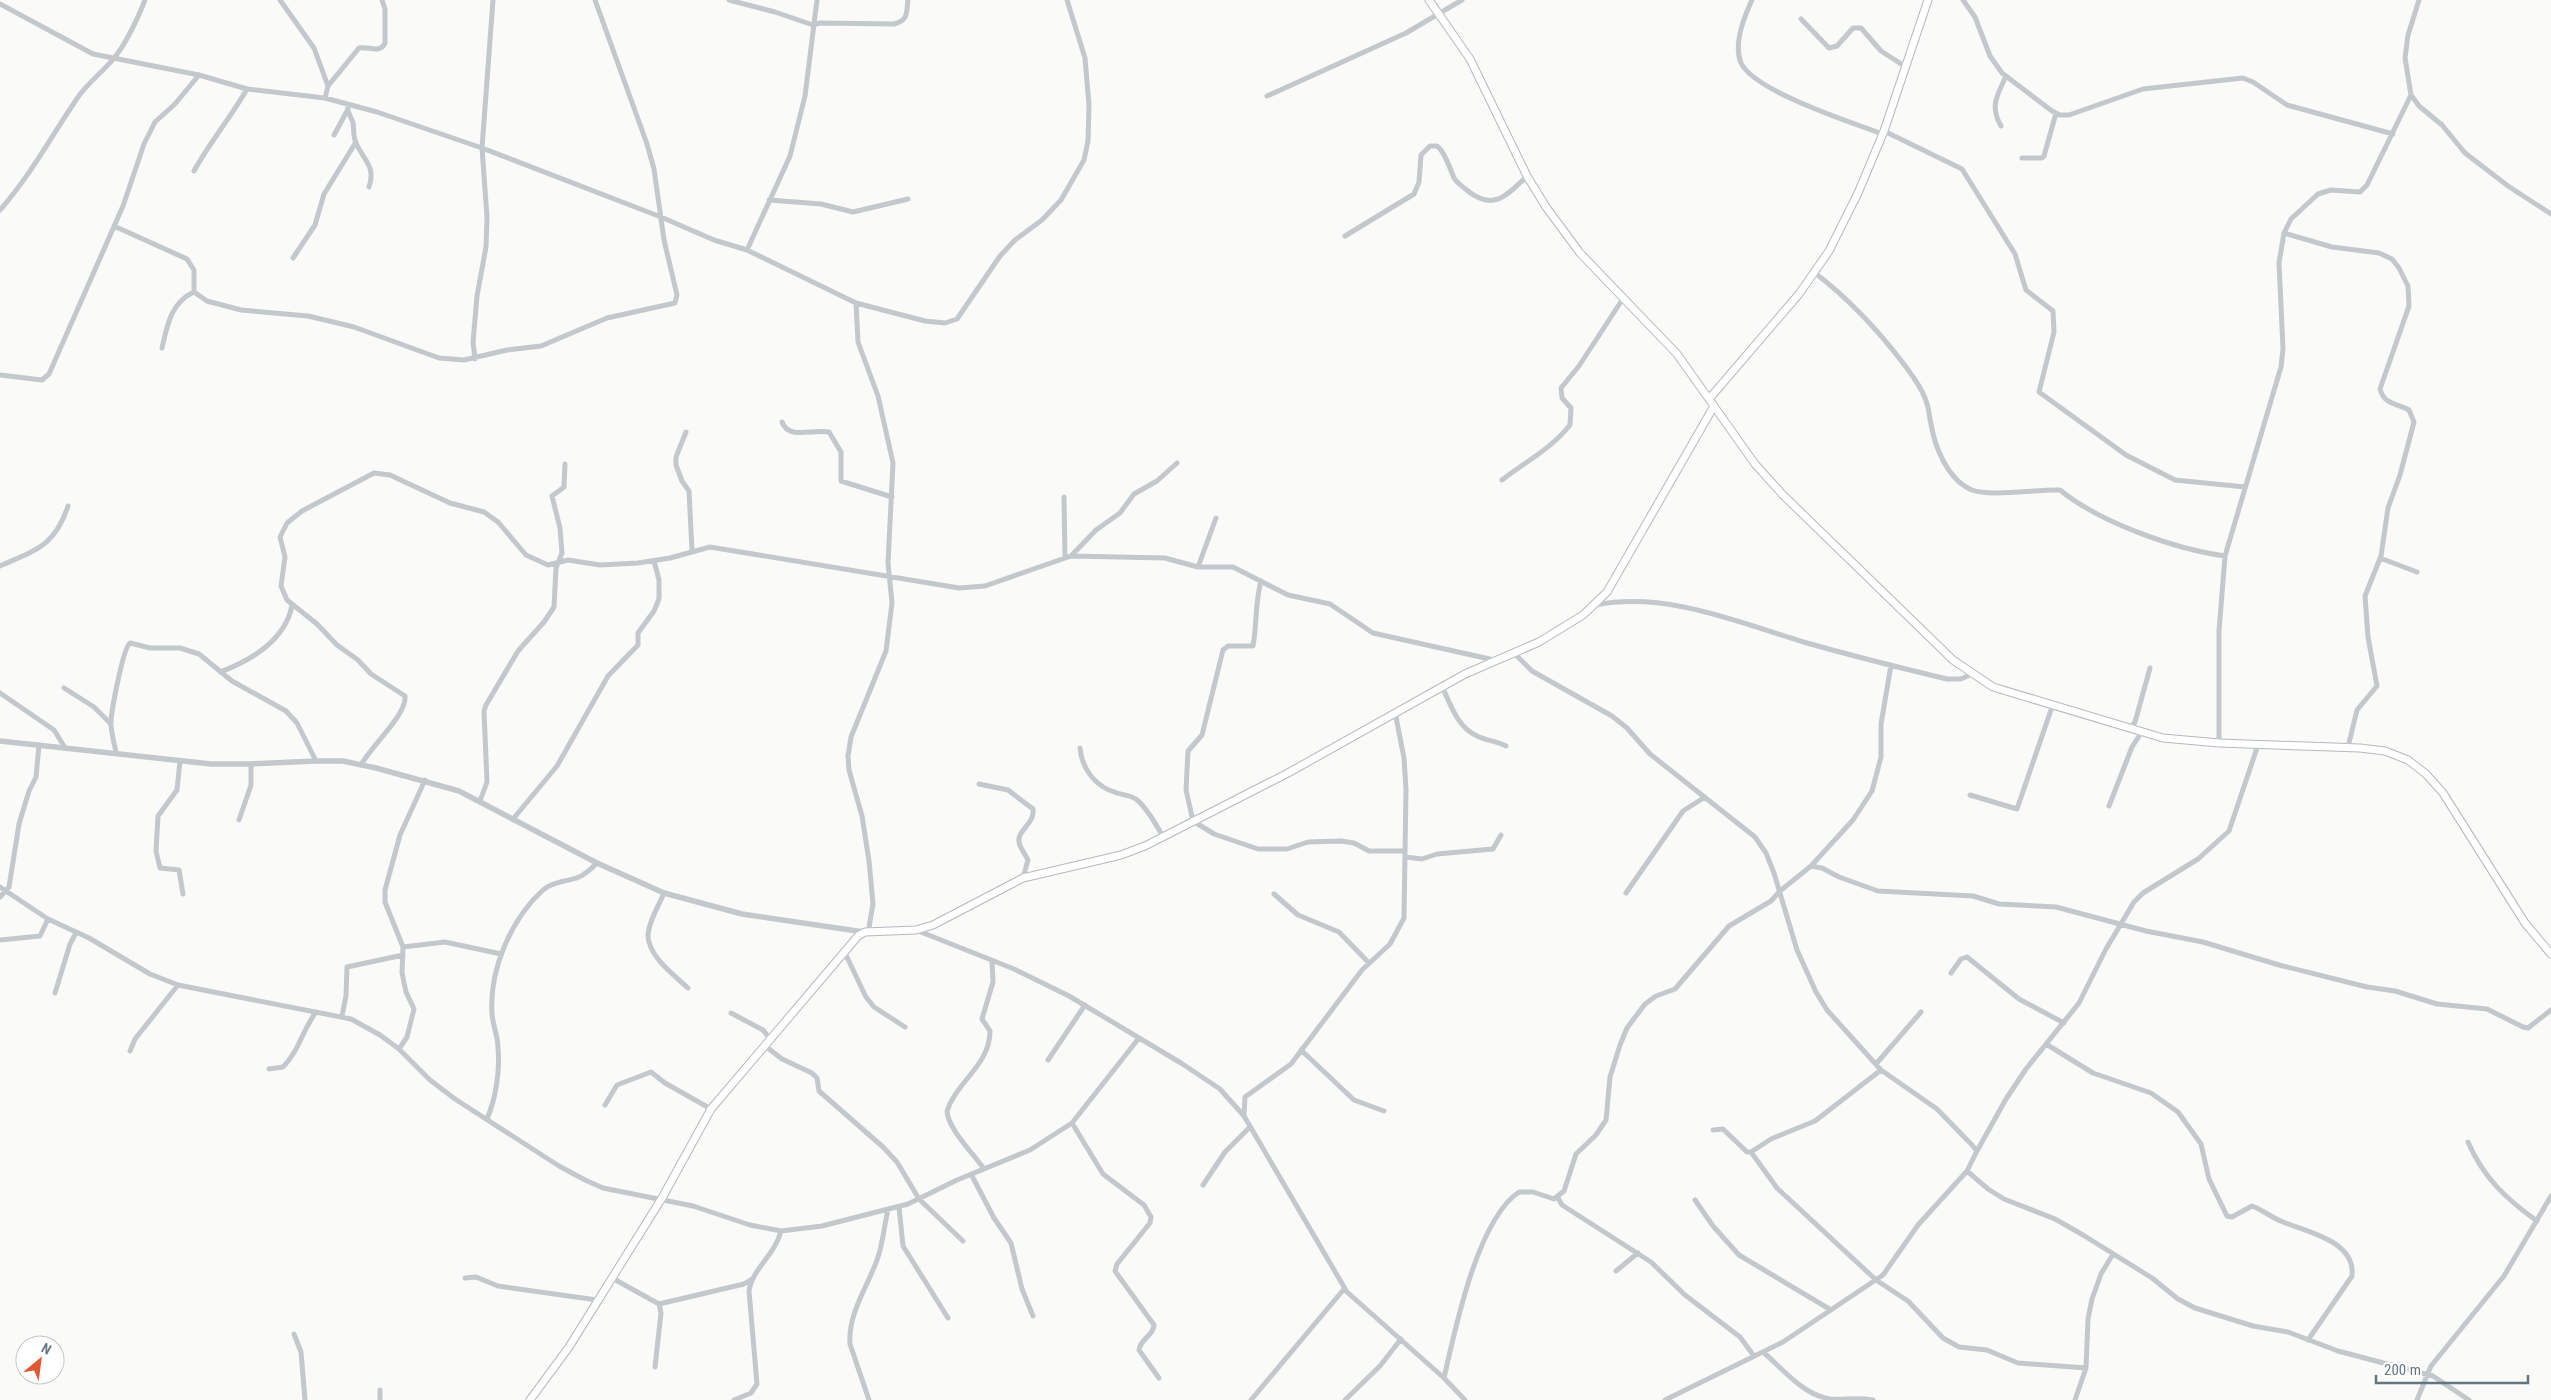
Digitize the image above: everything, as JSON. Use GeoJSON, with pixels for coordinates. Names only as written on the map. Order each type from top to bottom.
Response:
{"type":"FeatureCollection","features":[{"type":"Feature","properties":{"kind":"main road"},"geometry":{"type":"LineString","coordinates":[[1429,0],[1440,13],[1478,73],[1527,176],[1546,207],[1580,252],[1677,354],[1755,464],[1783,495],[1953,660],[1994,687],[2163,738],[2258,745],[2348,747],[2385,751],[2408,760],[2426,774],[2464,824],[2525,923],[2551,954]]}},
{"type":"Feature","properties":{"kind":"main road"},"geometry":{"type":"LineString","coordinates":[[1709,399],[1815,273],[1840,232],[1884,132],[1928,0]]}},
{"type":"Feature","properties":{"kind":"main road"},"geometry":{"type":"LineString","coordinates":[[530,1400],[569,1346],[662,1198],[711,1109],[858,936],[869,933],[916,930],[933,926],[1023,878],[1121,854],[1163,837],[1288,773],[1442,686],[1494,660],[1539,642],[1596,605],[1612,584],[1714,406]]}},
{"type":"Feature","properties":{"kind":"street"},"geometry":{"type":"LineString","coordinates":[[0,210],[18,190],[80,93],[114,58],[132,30],[146,0]]}},
{"type":"Feature","properties":{"kind":"street"},"geometry":{"type":"LineString","coordinates":[[280,0],[314,48],[328,86]]}},
{"type":"Feature","properties":{"kind":"street"},"geometry":{"type":"LineString","coordinates":[[325,98],[328,86],[359,48],[379,50],[383,48],[385,43],[385,21],[382,0]]}},
{"type":"Feature","properties":{"kind":"street"},"geometry":{"type":"LineString","coordinates":[[475,359],[473,342],[486,237],[482,148],[487,96],[488,49],[494,0]]}},
{"type":"Feature","properties":{"kind":"street"},"geometry":{"type":"LineString","coordinates":[[194,292],[207,301],[241,310],[308,316],[354,327],[448,360],[475,359],[500,351],[541,346],[607,318],[675,303],[677,294],[664,240],[654,168],[648,144],[595,0]]}},
{"type":"Feature","properties":{"kind":"street"},"geometry":{"type":"LineString","coordinates":[[729,0],[775,12],[813,25],[820,23],[894,24],[902,22],[907,16],[908,0]]}},
{"type":"Feature","properties":{"kind":"street"},"geometry":{"type":"LineString","coordinates":[[747,250],[790,156],[805,96],[817,0]]}},
{"type":"Feature","properties":{"kind":"street"},"geometry":{"type":"LineString","coordinates":[[0,4],[93,54],[199,75],[247,89],[325,98],[377,112],[482,148],[662,217],[714,240],[747,250],[856,303],[925,321],[945,324],[957,319],[1000,256],[1015,240],[1042,220],[1061,200],[1084,160],[1088,123],[1085,58],[1067,0]]}},
{"type":"Feature","properties":{"kind":"street"},"geometry":{"type":"LineString","coordinates":[[1267,96],[1406,33],[1462,0]]}},
{"type":"Feature","properties":{"kind":"street"},"geometry":{"type":"LineString","coordinates":[[1752,0],[1739,37],[1740,62],[1746,71],[1780,93],[1884,132],[1962,169],[2015,254],[2026,290],[2053,311],[2054,332],[2038,392],[2126,456],[2175,480],[2246,488]]}},
{"type":"Feature","properties":{"kind":"street"},"geometry":{"type":"LineString","coordinates":[[1963,0],[1975,17],[1996,66],[2006,76],[2056,113],[2069,114],[2143,89],[2243,78],[2253,82],[2288,105],[2393,134]]}},
{"type":"Feature","properties":{"kind":"street"},"geometry":{"type":"LineString","coordinates":[[2419,0],[2408,35],[2406,58],[2411,95],[2419,106],[2442,125],[2465,153],[2508,186],[2551,214]]}},
{"type":"Feature","properties":{"kind":"street"},"geometry":{"type":"LineString","coordinates":[[1801,19],[1829,48],[1837,46],[1853,28],[1861,28],[1881,51],[1906,67]]}},
{"type":"Feature","properties":{"kind":"street"},"geometry":{"type":"LineString","coordinates":[[0,375],[42,380],[49,374],[114,226],[144,144],[155,122],[175,104],[199,75]]}},
{"type":"Feature","properties":{"kind":"street"},"geometry":{"type":"LineString","coordinates":[[2001,126],[1994,110],[1996,99],[2006,76]]}},
{"type":"Feature","properties":{"kind":"street"},"geometry":{"type":"LineString","coordinates":[[194,170],[210,142],[225,124],[247,89]]}},
{"type":"Feature","properties":{"kind":"street"},"geometry":{"type":"LineString","coordinates":[[2219,743],[2219,640],[2225,556],[2231,529],[2246,488],[2258,436],[2281,367],[2283,349],[2279,263],[2284,233],[2291,219],[2318,194],[2331,190],[2364,190],[2411,95]]}},
{"type":"Feature","properties":{"kind":"street"},"geometry":{"type":"LineString","coordinates":[[334,135],[348,104]]}},
{"type":"Feature","properties":{"kind":"street"},"geometry":{"type":"LineString","coordinates":[[346,111],[352,121],[356,142],[373,176],[369,187]]}},
{"type":"Feature","properties":{"kind":"street"},"geometry":{"type":"LineString","coordinates":[[2022,158],[2042,158],[2056,113]]}},
{"type":"Feature","properties":{"kind":"street"},"geometry":{"type":"LineString","coordinates":[[293,258],[315,225],[324,194],[356,142]]}},
{"type":"Feature","properties":{"kind":"street"},"geometry":{"type":"LineString","coordinates":[[1345,236],[1414,194],[1419,182],[1421,155],[1430,146],[1436,146],[1441,150],[1456,181],[1477,198],[1489,202],[1508,194],[1527,176]]}},
{"type":"Feature","properties":{"kind":"street"},"geometry":{"type":"LineString","coordinates":[[769,200],[821,204],[853,212],[908,199]]}},
{"type":"Feature","properties":{"kind":"street"},"geometry":{"type":"LineString","coordinates":[[114,226],[187,259],[194,270],[194,292]]}},
{"type":"Feature","properties":{"kind":"street"},"geometry":{"type":"LineString","coordinates":[[2284,233],[2332,248],[2386,256],[2399,268],[2408,286],[2409,306],[2380,389],[2388,403],[2409,410],[2414,422],[2400,475],[2390,502],[2380,558],[2364,605],[2368,637],[2378,682],[2374,691],[2357,710],[2348,747]]}},
{"type":"Feature","properties":{"kind":"street"},"geometry":{"type":"LineString","coordinates":[[1815,273],[1834,288],[1877,329],[1919,386],[1926,398],[1939,452],[1954,477],[1972,490],[1985,492],[2060,490],[2077,504],[2160,541],[2203,553],[2225,556]]}},
{"type":"Feature","properties":{"kind":"street"},"geometry":{"type":"LineString","coordinates":[[162,348],[171,313],[183,298],[194,292]]}},
{"type":"Feature","properties":{"kind":"street"},"geometry":{"type":"LineString","coordinates":[[1502,480],[1522,464],[1537,457],[1570,425],[1571,408],[1562,398],[1561,388],[1579,366],[1624,297]]}},
{"type":"Feature","properties":{"kind":"street"},"geometry":{"type":"LineString","coordinates":[[0,740],[116,752],[180,761],[251,764],[316,761],[361,764],[459,790],[597,863],[664,893],[742,914],[869,933],[868,927],[872,904],[869,861],[862,816],[849,770],[848,756],[851,737],[886,651],[892,603],[889,576],[893,464],[878,396],[858,342],[856,303]]}},
{"type":"Feature","properties":{"kind":"street"},"geometry":{"type":"LineString","coordinates":[[782,422],[785,430],[791,433],[829,432],[841,452],[842,481],[892,497]]}},
{"type":"Feature","properties":{"kind":"street"},"geometry":{"type":"LineString","coordinates":[[686,432],[676,457],[676,465],[682,481],[689,491],[692,551]]}},
{"type":"Feature","properties":{"kind":"street"},"geometry":{"type":"LineString","coordinates":[[1068,557],[1096,530],[1120,513],[1134,494],[1157,481],[1177,463]]}},
{"type":"Feature","properties":{"kind":"street"},"geometry":{"type":"LineString","coordinates":[[480,801],[487,782],[484,711],[486,705],[518,651],[551,613],[555,600],[555,575],[562,553],[560,528],[552,496],[564,487],[565,464]]}},
{"type":"Feature","properties":{"kind":"street"},"geometry":{"type":"LineString","coordinates":[[361,764],[371,748],[385,735],[405,702],[405,696],[371,674],[292,605],[283,593],[281,586],[285,563],[280,537],[287,523],[302,510],[374,473],[390,475],[450,503],[484,512],[498,522],[526,555],[548,565],[568,560],[600,565],[654,561],[710,547],[959,588],[972,588],[985,586],[1068,557],[1155,557],[1198,567],[1233,567],[1288,594],[1330,604],[1373,633],[1494,660]]}},
{"type":"Feature","properties":{"kind":"street"},"geometry":{"type":"LineString","coordinates":[[1064,496],[1068,557]]}},
{"type":"Feature","properties":{"kind":"street"},"geometry":{"type":"LineString","coordinates":[[0,566],[46,542],[62,525],[68,506]]}},
{"type":"Feature","properties":{"kind":"street"},"geometry":{"type":"LineString","coordinates":[[1198,567],[1216,518]]}},
{"type":"Feature","properties":{"kind":"street"},"geometry":{"type":"LineString","coordinates":[[2380,558],[2417,572]]}},
{"type":"Feature","properties":{"kind":"street"},"geometry":{"type":"LineString","coordinates":[[513,819],[558,766],[608,676],[638,645],[638,633],[654,611],[659,599],[659,580],[654,561]]}},
{"type":"Feature","properties":{"kind":"street"},"geometry":{"type":"LineString","coordinates":[[1260,580],[1256,599],[1257,614],[1253,646],[1228,646],[1223,650],[1202,735],[1188,751],[1186,790],[1193,821],[1214,834],[1258,849],[1287,849],[1308,842],[1341,841],[1376,852],[1405,854],[1422,859],[1437,854],[1493,850],[1501,834]]}},
{"type":"Feature","properties":{"kind":"street"},"geometry":{"type":"LineString","coordinates":[[1596,605],[1622,601],[1703,611],[1891,666],[1947,679],[1961,679],[1972,674]]}},
{"type":"Feature","properties":{"kind":"street"},"geometry":{"type":"LineString","coordinates":[[220,672],[260,652],[285,624],[292,605]]}},
{"type":"Feature","properties":{"kind":"street"},"geometry":{"type":"LineString","coordinates":[[290,614],[300,610]]}},
{"type":"Feature","properties":{"kind":"street"},"geometry":{"type":"LineString","coordinates":[[116,752],[111,724],[121,662],[124,650],[130,643],[150,648],[172,647],[190,650],[198,654],[232,681],[286,710],[297,723],[316,761]]}},
{"type":"Feature","properties":{"kind":"street"},"geometry":{"type":"LineString","coordinates":[[1514,653],[1532,671],[1612,716],[1627,728],[1650,754],[1759,841],[1770,862],[1780,891],[1790,933],[1816,992],[1840,1027],[1881,1070],[1937,1109],[1977,1151]]}},
{"type":"Feature","properties":{"kind":"street"},"geometry":{"type":"LineString","coordinates":[[1444,1378],[1461,1305],[1482,1247],[1502,1206],[1514,1195],[1526,1190],[1550,1198],[1558,1198],[1564,1192],[1576,1154],[1596,1135],[1606,1120],[1610,1077],[1627,1028],[1649,1000],[1675,989],[1682,982],[1702,954],[1729,926],[1771,901],[1780,891],[1811,866],[1854,820],[1872,791],[1881,757],[1881,724],[1891,666]]}},
{"type":"Feature","properties":{"kind":"street"},"geometry":{"type":"LineString","coordinates":[[232,681],[233,667]]}},
{"type":"Feature","properties":{"kind":"street"},"geometry":{"type":"LineString","coordinates":[[2130,729],[2135,722],[2150,668]]}},
{"type":"Feature","properties":{"kind":"street"},"geometry":{"type":"LineString","coordinates":[[1442,686],[1459,722],[1466,729],[1477,736],[1492,739],[1506,746]]}},
{"type":"Feature","properties":{"kind":"street"},"geometry":{"type":"LineString","coordinates":[[64,688],[94,707],[111,724]]}},
{"type":"Feature","properties":{"kind":"street"},"geometry":{"type":"LineString","coordinates":[[0,693],[54,730],[64,746]]}},
{"type":"Feature","properties":{"kind":"street"},"geometry":{"type":"LineString","coordinates":[[1970,795],[2017,809],[2053,704]]}},
{"type":"Feature","properties":{"kind":"street"},"geometry":{"type":"LineString","coordinates":[[1244,1116],[1245,1097],[1286,1069],[1369,963],[1390,944],[1404,918],[1404,758],[1395,712]]}},
{"type":"Feature","properties":{"kind":"street"},"geometry":{"type":"LineString","coordinates":[[2109,806],[2132,747],[2142,733]]}},
{"type":"Feature","properties":{"kind":"street"},"geometry":{"type":"LineString","coordinates":[[0,897],[10,884],[19,824],[29,791],[36,777],[39,744]]}},
{"type":"Feature","properties":{"kind":"street"},"geometry":{"type":"LineString","coordinates":[[1665,1400],[1783,1342],[1888,1270],[1918,1225],[1967,1171],[2006,1098],[2079,1003],[2120,924],[2143,893],[2198,859],[2229,831],[2258,745]]}},
{"type":"Feature","properties":{"kind":"street"},"geometry":{"type":"LineString","coordinates":[[1080,748],[1083,763],[1094,781],[1105,789],[1136,800],[1163,837]]}},
{"type":"Feature","properties":{"kind":"street"},"geometry":{"type":"LineString","coordinates":[[180,761],[177,790],[158,816],[156,851],[160,868],[179,870],[183,894]]}},
{"type":"Feature","properties":{"kind":"street"},"geometry":{"type":"LineString","coordinates":[[239,820],[251,785],[251,764]]}},
{"type":"Feature","properties":{"kind":"street"},"geometry":{"type":"LineString","coordinates":[[399,1049],[407,1037],[414,1009],[402,973],[403,947],[385,902],[385,890],[400,835],[426,780]]}},
{"type":"Feature","properties":{"kind":"street"},"geometry":{"type":"LineString","coordinates":[[979,784],[1008,790],[1033,809],[1032,820],[1019,838],[1019,843],[1028,860],[1023,878]]}},
{"type":"Feature","properties":{"kind":"street"},"geometry":{"type":"LineString","coordinates":[[1626,893],[1683,811],[1705,797]]}},
{"type":"Feature","properties":{"kind":"street"},"geometry":{"type":"LineString","coordinates":[[487,1120],[494,1100],[498,1062],[497,1038],[492,1014],[495,981],[501,954],[522,915],[543,890],[556,883],[578,878],[597,863]]}},
{"type":"Feature","properties":{"kind":"street"},"geometry":{"type":"LineString","coordinates":[[1811,866],[1822,868],[1839,877],[1878,891],[1973,896],[2000,904],[2038,904],[2076,912],[2120,924],[2203,942],[2298,970],[2395,991],[2437,1004],[2487,1009],[2523,1028],[2528,1028],[2551,1010]]}},
{"type":"Feature","properties":{"kind":"street"},"geometry":{"type":"LineString","coordinates":[[0,887],[48,919],[150,974],[178,985],[342,1016],[380,1035],[399,1049],[441,1089],[487,1120],[585,1180],[603,1188],[662,1198],[750,1225],[781,1231],[822,1226],[899,1207],[971,1174],[1030,1150],[1072,1123],[1139,1038]]}},
{"type":"Feature","properties":{"kind":"street"},"geometry":{"type":"LineString","coordinates":[[664,893],[648,936],[652,949],[659,960],[688,988]]}},
{"type":"Feature","properties":{"kind":"street"},"geometry":{"type":"LineString","coordinates":[[1274,894],[1298,915],[1339,932],[1369,963]]}},
{"type":"Feature","properties":{"kind":"street"},"geometry":{"type":"LineString","coordinates":[[0,940],[40,936],[48,919]]}},
{"type":"Feature","properties":{"kind":"street"},"geometry":{"type":"LineString","coordinates":[[916,930],[992,962],[1014,969],[1085,1005],[1210,1082],[1244,1116],[1344,1289],[1444,1378],[1465,1400]]}},
{"type":"Feature","properties":{"kind":"street"},"geometry":{"type":"LineString","coordinates":[[55,993],[70,944],[76,933]]}},
{"type":"Feature","properties":{"kind":"street"},"geometry":{"type":"LineString","coordinates":[[403,947],[445,942],[501,954]]}},
{"type":"Feature","properties":{"kind":"street"},"geometry":{"type":"LineString","coordinates":[[844,951],[866,997],[874,1007],[905,1027]]}},
{"type":"Feature","properties":{"kind":"street"},"geometry":{"type":"LineString","coordinates":[[342,1016],[346,996],[347,967],[403,955]]}},
{"type":"Feature","properties":{"kind":"street"},"geometry":{"type":"LineString","coordinates":[[1951,972],[1963,957],[1967,956],[2019,1000],[2064,1023]]}},
{"type":"Feature","properties":{"kind":"street"},"geometry":{"type":"LineString","coordinates":[[984,1169],[963,1140],[953,1130],[948,1118],[948,1111],[982,1061],[989,1046],[990,1031],[982,1019],[993,982],[992,962]]}},
{"type":"Feature","properties":{"kind":"street"},"geometry":{"type":"LineString","coordinates":[[130,1051],[135,1039],[178,985]]}},
{"type":"Feature","properties":{"kind":"street"},"geometry":{"type":"LineString","coordinates":[[1048,1060],[1085,1005]]}},
{"type":"Feature","properties":{"kind":"street"},"geometry":{"type":"LineString","coordinates":[[269,1068],[283,1067],[294,1055],[304,1027],[316,1012]]}},
{"type":"Feature","properties":{"kind":"street"},"geometry":{"type":"LineString","coordinates":[[1876,1064],[1921,1012]]}},
{"type":"Feature","properties":{"kind":"street"},"geometry":{"type":"LineString","coordinates":[[731,1013],[763,1030],[770,1039]]}},
{"type":"Feature","properties":{"kind":"street"},"geometry":{"type":"LineString","coordinates":[[2046,1044],[2093,1073],[2151,1093],[2178,1112],[2201,1144],[2209,1179],[2227,1216],[2232,1217],[2252,1206],[2281,1222],[2324,1238],[2341,1249],[2350,1261],[2352,1276],[2308,1340]]}},
{"type":"Feature","properties":{"kind":"street"},"geometry":{"type":"LineString","coordinates":[[764,1045],[782,1059],[812,1073],[817,1078],[819,1091],[884,1147],[897,1162],[919,1199],[963,1241]]}},
{"type":"Feature","properties":{"kind":"street"},"geometry":{"type":"LineString","coordinates":[[1301,1050],[1354,1100],[1384,1111]]}},
{"type":"Feature","properties":{"kind":"street"},"geometry":{"type":"LineString","coordinates":[[1751,1152],[1771,1139],[1815,1121],[1852,1095],[1881,1070]]}},
{"type":"Feature","properties":{"kind":"street"},"geometry":{"type":"LineString","coordinates":[[605,1105],[617,1085],[651,1072],[665,1083],[711,1109]]}},
{"type":"Feature","properties":{"kind":"street"},"geometry":{"type":"LineString","coordinates":[[1072,1123],[1103,1174],[1144,1205],[1151,1217],[1143,1234],[1118,1264],[1115,1271],[1154,1326],[1154,1330],[1139,1345],[1139,1350],[1159,1378]]}},
{"type":"Feature","properties":{"kind":"street"},"geometry":{"type":"LineString","coordinates":[[1203,1185],[1225,1152],[1250,1126]]}},
{"type":"Feature","properties":{"kind":"street"},"geometry":{"type":"LineString","coordinates":[[1713,1130],[1723,1129],[1747,1152],[1751,1152],[1777,1188],[1876,1280],[1908,1301],[1943,1338],[1959,1347],[1987,1350],[2018,1363],[2086,1368]]}},
{"type":"Feature","properties":{"kind":"street"},"geometry":{"type":"LineString","coordinates":[[2468,1142],[2475,1159],[2493,1186],[2537,1221]]}},
{"type":"Feature","properties":{"kind":"street"},"geometry":{"type":"LineString","coordinates":[[1967,1171],[1988,1190],[2004,1199],[2055,1219],[2152,1278],[2178,1299],[2195,1308],[2253,1326],[2288,1332],[2338,1351],[2428,1374],[2439,1378],[2469,1400]]}},
{"type":"Feature","properties":{"kind":"street"},"geometry":{"type":"LineString","coordinates":[[971,1174],[1011,1244],[1022,1289],[1033,1316]]}},
{"type":"Feature","properties":{"kind":"street"},"geometry":{"type":"LineString","coordinates":[[2417,1400],[2434,1360],[2458,1334],[2509,1269],[2551,1196]]}},
{"type":"Feature","properties":{"kind":"street"},"geometry":{"type":"LineString","coordinates":[[1558,1198],[1562,1204],[1638,1253],[1690,1300],[1740,1337],[1754,1356]]}},
{"type":"Feature","properties":{"kind":"street"},"geometry":{"type":"LineString","coordinates":[[1695,1200],[1713,1226],[1739,1255],[1831,1310]]}},
{"type":"Feature","properties":{"kind":"street"},"geometry":{"type":"LineString","coordinates":[[899,1207],[903,1246],[948,1318]]}},
{"type":"Feature","properties":{"kind":"street"},"geometry":{"type":"LineString","coordinates":[[869,1400],[850,1344],[849,1335],[854,1314],[880,1251],[888,1210]]}},
{"type":"Feature","properties":{"kind":"street"},"geometry":{"type":"LineString","coordinates":[[734,1400],[751,1393],[757,1384],[748,1291],[753,1278],[775,1249],[781,1231]]}},
{"type":"Feature","properties":{"kind":"street"},"geometry":{"type":"LineString","coordinates":[[1616,1271],[1638,1253]]}},
{"type":"Feature","properties":{"kind":"street"},"geometry":{"type":"LineString","coordinates":[[2075,1400],[2086,1368],[2088,1319],[2092,1299],[2101,1274],[2113,1254]]}},
{"type":"Feature","properties":{"kind":"street"},"geometry":{"type":"LineString","coordinates":[[465,1278],[476,1277],[498,1286],[597,1300]]}},
{"type":"Feature","properties":{"kind":"street"},"geometry":{"type":"LineString","coordinates":[[612,1278],[659,1304],[744,1284],[753,1278]]}},
{"type":"Feature","properties":{"kind":"street"},"geometry":{"type":"LineString","coordinates":[[1251,1400],[1344,1289]]}},
{"type":"Feature","properties":{"kind":"street"},"geometry":{"type":"LineString","coordinates":[[655,1366],[661,1313],[659,1304]]}},
{"type":"Feature","properties":{"kind":"street"},"geometry":{"type":"LineString","coordinates":[[294,1334],[301,1352],[304,1400]]}},
{"type":"Feature","properties":{"kind":"street"},"geometry":{"type":"LineString","coordinates":[[1345,1400],[1380,1366],[1401,1339]]}},
{"type":"Feature","properties":{"kind":"street"},"geometry":{"type":"LineString","coordinates":[[1763,1352],[1798,1383],[1814,1394],[1827,1399],[1858,1398],[1873,1400]]}},
{"type":"Feature","properties":{"kind":"street"},"geometry":{"type":"LineString","coordinates":[[380,1390],[380,1400]]}}]}
